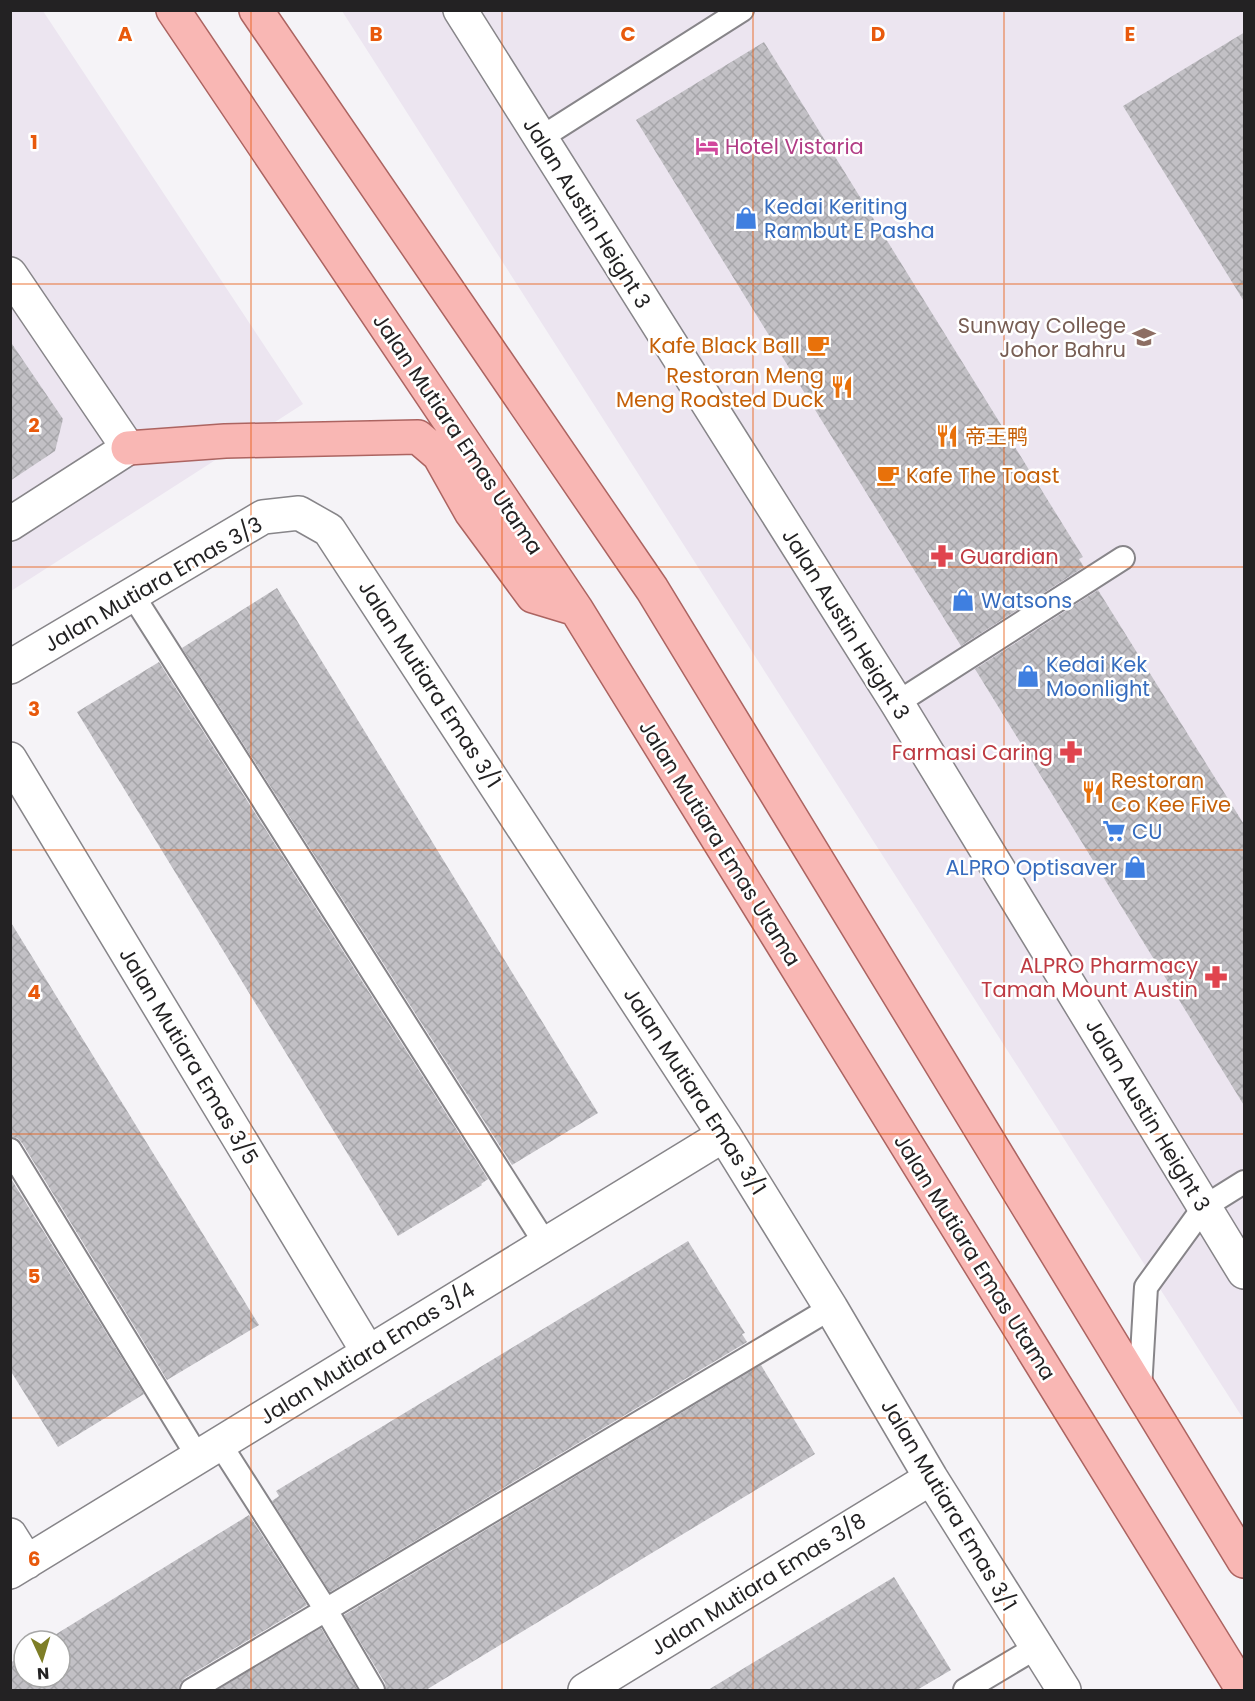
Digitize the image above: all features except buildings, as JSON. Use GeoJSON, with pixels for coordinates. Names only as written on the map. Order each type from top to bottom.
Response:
{"type":"FeatureCollection","features":[{"type":"Feature","properties":{"kind":"main road","name":"Jalan Mutiara Emas Utama"},"geometry":{"type":"LineString","coordinates":[[173,10],[576,609],[1243,1690]]}},
{"type":"Feature","properties":{"kind":"main road"},"geometry":{"type":"LineString","coordinates":[[256,10],[652,589],[1245,1561]]}},
{"type":"Feature","properties":{"kind":"main road"},"geometry":{"type":"LineString","coordinates":[[128,448],[225,441],[418,437],[439,455],[471,512],[533,596],[576,609]]}},
{"type":"Feature","properties":{"kind":"street","name":"Jalan Austin Height 3"},"geometry":{"type":"LineString","coordinates":[[460,10],[539,139],[897,703],[1245,1272]]}},
{"type":"Feature","properties":{"kind":"street"},"geometry":{"type":"LineString","coordinates":[[10,274],[128,448],[10,524]]}},
{"type":"Feature","properties":{"kind":"street","name":"Jalan Mutiara Emas 3/3"},"geometry":{"type":"LineString","coordinates":[[10,667],[262,517],[299,513]]}},
{"type":"Feature","properties":{"kind":"street","name":"Jalan Mutiara Emas 3/1"},"geometry":{"type":"LineString","coordinates":[[299,513],[329,530],[724,1135],[831,1308],[931,1479],[1064,1690]]}},
{"type":"Feature","properties":{"kind":"street","name":"Jalan Mutiara Emas 3/5"},"geometry":{"type":"LineString","coordinates":[[10,759],[368,1352]]}},
{"type":"Feature","properties":{"kind":"street","name":"Jalan Mutiara Emas 3/4"},"geometry":{"type":"LineString","coordinates":[[16,1557],[209,1450],[724,1135]]}},
{"type":"Feature","properties":{"kind":"street","name":"Jalan Mutiara Emas 3/8"},"geometry":{"type":"LineString","coordinates":[[585,1690],[931,1479]]}},
{"type":"Feature","properties":{"kind":"lane"},"geometry":{"type":"LineString","coordinates":[[539,139],[742,10]]}},
{"type":"Feature","properties":{"kind":"lane"},"geometry":{"type":"LineString","coordinates":[[897,703],[1123,558]]}},
{"type":"Feature","properties":{"kind":"lane"},"geometry":{"type":"LineString","coordinates":[[132,594],[545,1243]]}},
{"type":"Feature","properties":{"kind":"lane"},"geometry":{"type":"LineString","coordinates":[[10,1150],[209,1450],[326,1610],[373,1690]]}},
{"type":"Feature","properties":{"kind":"lane"},"geometry":{"type":"LineString","coordinates":[[1140,1391],[1146,1287],[1204,1208],[1245,1182]]}},
{"type":"Feature","properties":{"kind":"lane"},"geometry":{"type":"LineString","coordinates":[[192,1690],[831,1308]]}},
{"type":"Feature","properties":{"kind":"lane"},"geometry":{"type":"LineString","coordinates":[[965,1690],[1036,1647]]}},
{"type":"Feature","properties":{"kind":"shaded area"},"geometry":{"type":"Polygon","coordinates":[[[11,11],[43,11],[303,404],[11,591],[11,11]]]}},
{"type":"Feature","properties":{"kind":"shaded area"},"geometry":{"type":"Polygon","coordinates":[[[342,11],[1244,11],[1244,1420],[429,147],[342,11]]]}},
{"type":"Feature","properties":{"kind":"place","name":"Hotel Vistaria"},"geometry":{"type":"Point","coordinates":[707,146]}},
{"type":"Feature","properties":{"kind":"place","name":"Kedai Keriting Rambut E Pasha"},"geometry":{"type":"Point","coordinates":[746,218]}},
{"type":"Feature","properties":{"kind":"place","name":"Sunway College Johor Bahru"},"geometry":{"type":"Point","coordinates":[1144,337]}},
{"type":"Feature","properties":{"kind":"place","name":"Kafe Black Ball"},"geometry":{"type":"Point","coordinates":[818,345]}},
{"type":"Feature","properties":{"kind":"place","name":"Restoran Meng Meng Roasted Duck"},"geometry":{"type":"Point","coordinates":[842,387]}},
{"type":"Feature","properties":{"kind":"place","name":"帝王鸭"},"geometry":{"type":"Point","coordinates":[947,436]}},
{"type":"Feature","properties":{"kind":"place","name":"Kafe The Toast"},"geometry":{"type":"Point","coordinates":[888,475]}},
{"type":"Feature","properties":{"kind":"place","name":"Guardian"},"geometry":{"type":"Point","coordinates":[942,556]}},
{"type":"Feature","properties":{"kind":"place","name":"Watsons"},"geometry":{"type":"Point","coordinates":[963,600]}},
{"type":"Feature","properties":{"kind":"place","name":"Kedai Kek Moonlight"},"geometry":{"type":"Point","coordinates":[1028,676]}},
{"type":"Feature","properties":{"kind":"place","name":"Farmasi Caring"},"geometry":{"type":"Point","coordinates":[1071,752]}},
{"type":"Feature","properties":{"kind":"place","name":"Restoran Co Kee Five"},"geometry":{"type":"Point","coordinates":[1093,792]}},
{"type":"Feature","properties":{"kind":"place","name":"CU"},"geometry":{"type":"Point","coordinates":[1114,831]}},
{"type":"Feature","properties":{"kind":"place","name":"ALPRO Optisaver"},"geometry":{"type":"Point","coordinates":[1135,867]}},
{"type":"Feature","properties":{"kind":"place","name":"ALPRO Pharmacy Taman Mount Austin"},"geometry":{"type":"Point","coordinates":[1216,977]}}]}
